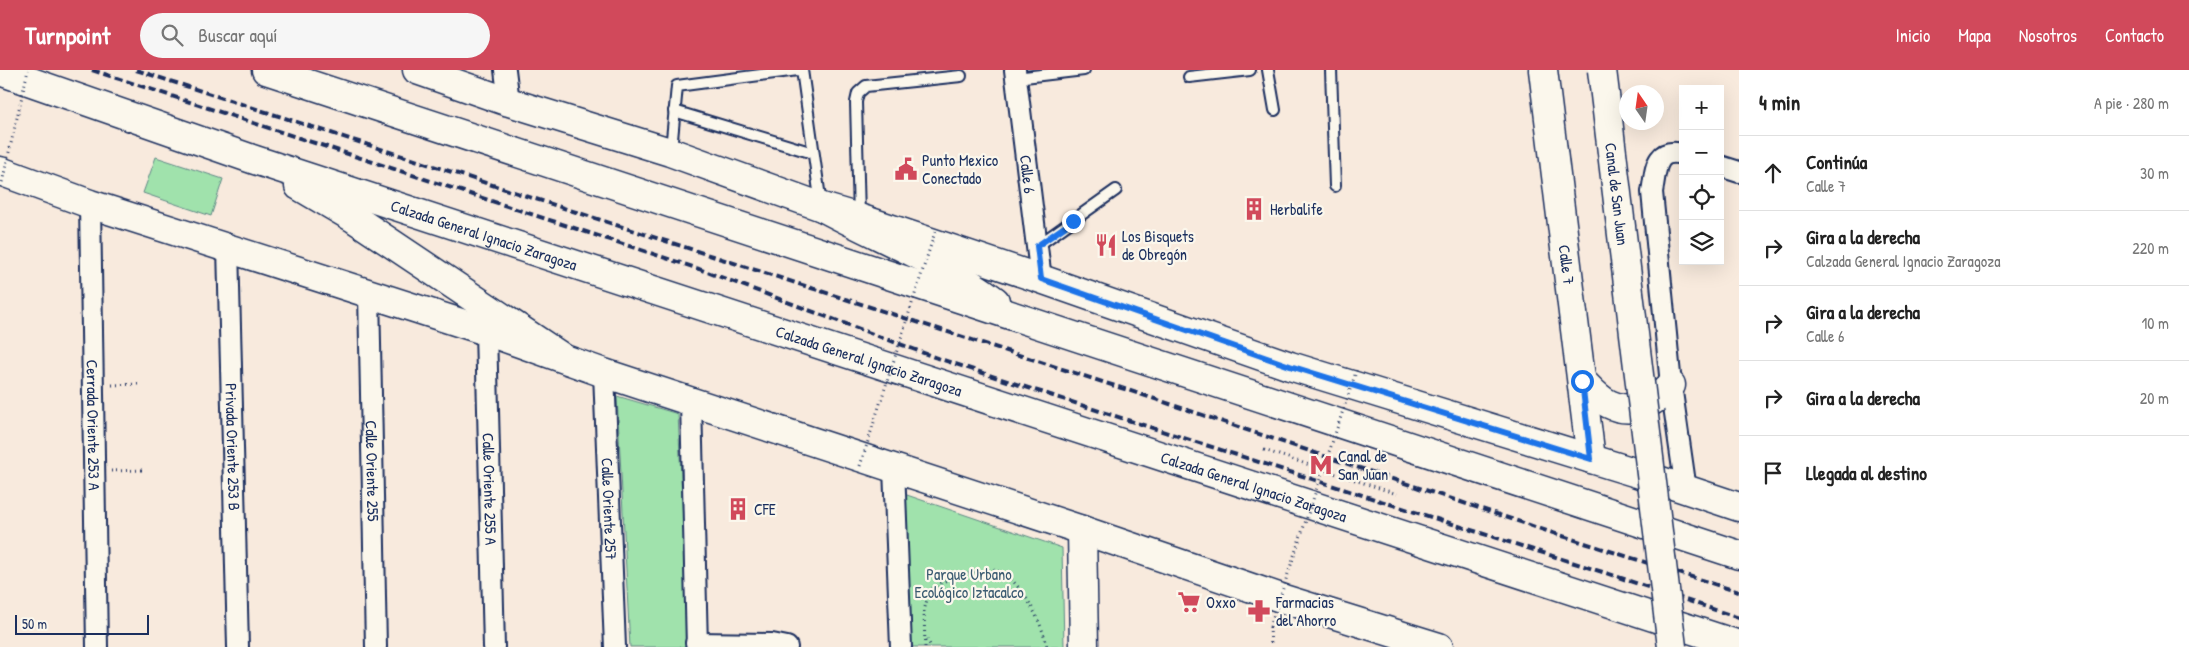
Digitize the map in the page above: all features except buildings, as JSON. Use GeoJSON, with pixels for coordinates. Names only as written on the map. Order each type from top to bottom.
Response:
{"type":"FeatureCollection","features":[{"type":"Feature","properties":{"kind":"main road"},"geometry":{"type":"LineString","coordinates":[[266,70],[1020,320],[1739,555]]}},
{"type":"Feature","properties":{"kind":"main road"},"geometry":{"type":"LineString","coordinates":[[418,70],[509,102],[670,152],[822,207],[1041,279],[1290,366],[1739,507]]}},
{"type":"Feature","properties":{"kind":"main road","name":"Calle 7"},"geometry":{"type":"LineString","coordinates":[[1543,70],[1591,459]]}},
{"type":"Feature","properties":{"kind":"main road","name":"Canal de San Juan"},"geometry":{"type":"LineString","coordinates":[[1602,70],[1672,647]]}},
{"type":"Feature","properties":{"kind":"main road","name":"Calzada General Ignacio Zaragoza"},"geometry":{"type":"LineString","coordinates":[[0,71],[254,160],[1739,645]]}},
{"type":"Feature","properties":{"kind":"main road"},"geometry":{"type":"LineString","coordinates":[[254,160],[355,219],[560,356]]}},
{"type":"Feature","properties":{"kind":"main road"},"geometry":{"type":"LineString","coordinates":[[1,179],[90,204],[228,247],[1082,530],[1279,598],[1439,647]]}},
{"type":"Feature","properties":{"kind":"main road"},"geometry":{"type":"LineString","coordinates":[[822,207],[980,290],[1020,320]]}},
{"type":"Feature","properties":{"kind":"main road"},"geometry":{"type":"LineString","coordinates":[[1582,381],[1610,405],[1623,408],[1636,408],[1649,404],[1661,396],[1671,385]]}},
{"type":"Feature","properties":{"kind":"main road"},"geometry":{"type":"LineString","coordinates":[[1082,530],[1084,647]]}},
{"type":"Feature","properties":{"kind":"street"},"geometry":{"type":"LineString","coordinates":[[505,70],[509,102]]}},
{"type":"Feature","properties":{"kind":"street","name":"Calle 6"},"geometry":{"type":"LineString","coordinates":[[1016,74],[1041,279]]}},
{"type":"Feature","properties":{"kind":"street"},"geometry":{"type":"LineString","coordinates":[[1673,154],[1658,161],[1652,192],[1671,385],[1686,490]]}},
{"type":"Feature","properties":{"kind":"street"},"geometry":{"type":"LineString","coordinates":[[1724,167],[1739,172]]}},
{"type":"Feature","properties":{"kind":"street","name":"Cerrada Oriente 253 A"},"geometry":{"type":"LineString","coordinates":[[90,204],[97,647]]}},
{"type":"Feature","properties":{"kind":"street","name":"Privada Oriente 253 B"},"geometry":{"type":"LineString","coordinates":[[228,247],[238,647]]}},
{"type":"Feature","properties":{"kind":"street","name":"Calle Oriente 255"},"geometry":{"type":"LineString","coordinates":[[369,293],[376,647]]}},
{"type":"Feature","properties":{"kind":"street","name":"Calle Oriente 255 A"},"geometry":{"type":"LineString","coordinates":[[486,331],[494,647]]}},
{"type":"Feature","properties":{"kind":"street","name":"Calle Oriente 257"},"geometry":{"type":"LineString","coordinates":[[604,372],[615,647]]}},
{"type":"Feature","properties":{"kind":"street"},"geometry":{"type":"LineString","coordinates":[[691,402],[696,645],[772,644],[788,647]]}},
{"type":"Feature","properties":{"kind":"street"},"geometry":{"type":"LineString","coordinates":[[894,468],[901,647]]}},
{"type":"Feature","properties":{"kind":"lane"},"geometry":{"type":"LineString","coordinates":[[670,152],[677,86],[800,70],[822,207]]}},
{"type":"Feature","properties":{"kind":"lane"},"geometry":{"type":"LineString","coordinates":[[1016,74],[1084,70]]}},
{"type":"Feature","properties":{"kind":"lane"},"geometry":{"type":"LineString","coordinates":[[1189,77],[1250,70]]}},
{"type":"Feature","properties":{"kind":"lane"},"geometry":{"type":"LineString","coordinates":[[1268,70],[1275,110]]}},
{"type":"Feature","properties":{"kind":"lane"},"geometry":{"type":"LineString","coordinates":[[1331,70],[1335,186]]}},
{"type":"Feature","properties":{"kind":"lane"},"geometry":{"type":"LineString","coordinates":[[859,218],[856,102],[858,93],[866,86],[961,76]]}},
{"type":"Feature","properties":{"kind":"lane"},"geometry":{"type":"LineString","coordinates":[[674,111],[813,153]]}},
{"type":"Feature","properties":{"kind":"lane"},"geometry":{"type":"LineString","coordinates":[[1037,246],[1116,190]]}},
{"type":"Feature","properties":{"kind":"path"},"geometry":{"type":"LineString","coordinates":[[1,179],[28,70]]}},
{"type":"Feature","properties":{"kind":"path"},"geometry":{"type":"LineString","coordinates":[[860,466],[935,232]]}},
{"type":"Feature","properties":{"kind":"path"},"geometry":{"type":"LineString","coordinates":[[1271,647],[1270,627],[1357,369]]}},
{"type":"Feature","properties":{"kind":"path"},"geometry":{"type":"LineString","coordinates":[[93,386],[138,384]]}},
{"type":"Feature","properties":{"kind":"path"},"geometry":{"type":"LineString","coordinates":[[1264,450],[1397,494]]}},
{"type":"Feature","properties":{"kind":"path"},"geometry":{"type":"LineString","coordinates":[[94,471],[143,470]]}},
{"type":"Feature","properties":{"kind":"path"},"geometry":{"type":"LineString","coordinates":[[926,647],[925,600],[928,592],[934,586],[944,581],[974,572],[994,570],[1011,579],[1018,587],[1039,622],[1047,647]]}},
{"type":"Feature","properties":{"kind":"path"},"geometry":{"type":"LineString","coordinates":[[926,635],[931,647]]}},
{"type":"Feature","properties":{"kind":"green space"},"geometry":{"type":"Polygon","coordinates":[[[156,157],[223,179],[211,216],[143,193],[156,157]]]}},
{"type":"Feature","properties":{"kind":"green space"},"geometry":{"type":"Polygon","coordinates":[[[617,396],[678,414],[689,647],[630,647],[617,396]]]}},
{"type":"Feature","properties":{"kind":"green space","name":"Parque Urbano Ecológico Iztacalco"},"geometry":{"type":"Polygon","coordinates":[[[901,493],[1062,548],[1064,647],[907,647],[901,493]]]}},
{"type":"Feature","properties":{"kind":"railway"},"geometry":{"type":"LineString","coordinates":[[92,70],[699,269],[937,358],[1612,575],[1739,618]]}},
{"type":"Feature","properties":{"kind":"railway"},"geometry":{"type":"LineString","coordinates":[[136,70],[1146,396],[1550,532],[1739,592]]}},
{"type":"Feature","properties":{"kind":"place","name":"Punto Mexico Conectado"},"geometry":{"type":"Point","coordinates":[906,169]}},
{"type":"Feature","properties":{"kind":"place","name":"Herbalife"},"geometry":{"type":"Point","coordinates":[1254,209]}},
{"type":"Feature","properties":{"kind":"place","name":"Los Bisquets de Obregón"},"geometry":{"type":"Point","coordinates":[1106,245]}},
{"type":"Feature","properties":{"kind":"place","name":"Canal de San Juan"},"geometry":{"type":"Point","coordinates":[1321,465]}},
{"type":"Feature","properties":{"kind":"place","name":"CFE"},"geometry":{"type":"Point","coordinates":[738,509]}},
{"type":"Feature","properties":{"kind":"place","name":"Oxxo"},"geometry":{"type":"Point","coordinates":[1189,602]}},
{"type":"Feature","properties":{"kind":"place","name":"Farmacias del Ahorro"},"geometry":{"type":"Point","coordinates":[1259,611]}},
{"type":"Feature","properties":{"kind":"route"},"geometry":{"type":"LineString","coordinates":[[1073,221],[1037,246],[1041,279],[1290,366],[1591,459],[1582,381]]}}]}
